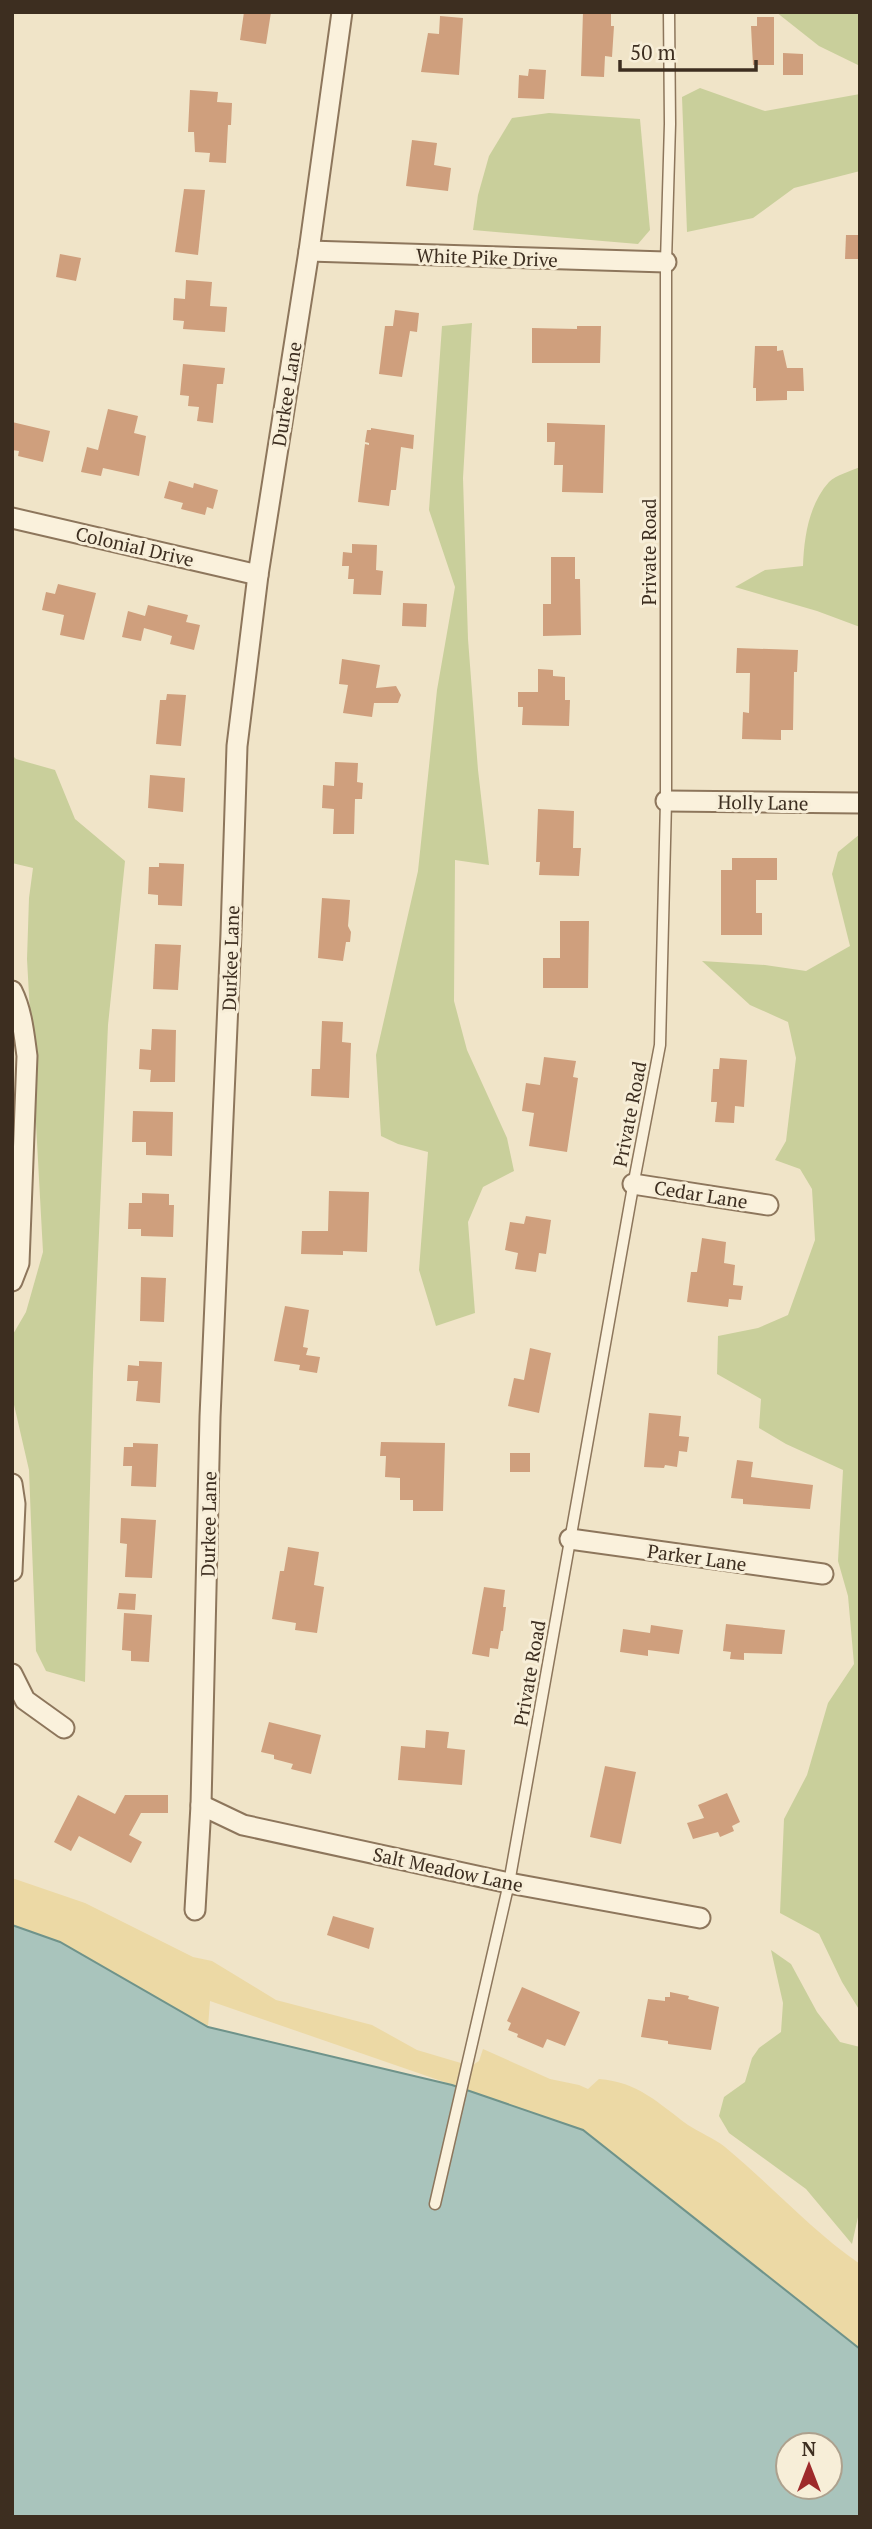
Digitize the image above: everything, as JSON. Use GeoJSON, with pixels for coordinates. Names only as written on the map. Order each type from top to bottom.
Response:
{"type":"FeatureCollection","features":[{"type":"Feature","properties":{"kind":"street","name":"Durkee Lane"},"geometry":{"type":"LineString","coordinates":[[195,1910],[201,1805],[210,1417],[237,746],[258,575],[309,251],[342,12]]}},
{"type":"Feature","properties":{"kind":"street","name":"White Pike Drive"},"geometry":{"type":"LineString","coordinates":[[309,251],[666,262]]}},
{"type":"Feature","properties":{"kind":"street","name":"Colonial Drive"},"geometry":{"type":"LineString","coordinates":[[12,518],[258,575]]}},
{"type":"Feature","properties":{"kind":"street","name":"Holly Lane"},"geometry":{"type":"LineString","coordinates":[[666,801],[860,803]]}},
{"type":"Feature","properties":{"kind":"street"},"geometry":{"type":"LineString","coordinates":[[12,991],[24,1029],[27,1056],[19,1263],[12,1281]]}},
{"type":"Feature","properties":{"kind":"street","name":"Cedar Lane"},"geometry":{"type":"LineString","coordinates":[[633,1184],[768,1205]]}},
{"type":"Feature","properties":{"kind":"street"},"geometry":{"type":"LineString","coordinates":[[12,1485],[15,1504],[12,1571]]}},
{"type":"Feature","properties":{"kind":"street","name":"Parker Lane"},"geometry":{"type":"LineString","coordinates":[[570,1539],[823,1574]]}},
{"type":"Feature","properties":{"kind":"street"},"geometry":{"type":"LineString","coordinates":[[12,1674],[26,1700],[64,1728]]}},
{"type":"Feature","properties":{"kind":"street","name":"Salt Meadow Lane"},"geometry":{"type":"LineString","coordinates":[[201,1805],[243,1825],[509,1883],[700,1918]]}},
{"type":"Feature","properties":{"kind":"lane","name":"Private Road"},"geometry":{"type":"LineString","coordinates":[[435,2204],[509,1883],[660,1045],[666,801],[666,262],[670,124],[668,12]]}},
{"type":"Feature","properties":{"kind":"green space"},"geometry":{"type":"Polygon","coordinates":[[[776,12],[860,12],[860,66],[819,46],[776,12]]]}},
{"type":"Feature","properties":{"kind":"green space"},"geometry":{"type":"Polygon","coordinates":[[[700,88],[765,111],[860,94],[860,171],[794,188],[753,218],[687,232],[682,97],[700,88]]]}},
{"type":"Feature","properties":{"kind":"green space"},"geometry":{"type":"Polygon","coordinates":[[[549,113],[640,119],[650,230],[638,244],[473,230],[478,195],[489,156],[512,118],[549,113]]]}},
{"type":"Feature","properties":{"kind":"green space"},"geometry":{"type":"Polygon","coordinates":[[[472,323],[463,478],[468,639],[478,770],[489,865],[455,860],[454,1001],[467,1050],[507,1138],[514,1171],[483,1187],[468,1222],[475,1313],[436,1326],[419,1270],[428,1152],[381,1136],[376,1055],[418,871],[437,690],[455,587],[429,510],[442,326],[472,323]]]}},
{"type":"Feature","properties":{"kind":"green space"},"geometry":{"type":"Polygon","coordinates":[[[860,467],[860,627],[817,611],[735,587],[765,570],[803,566],[806,532],[822,491],[832,480],[860,467]]]}},
{"type":"Feature","properties":{"kind":"green space"},"geometry":{"type":"Polygon","coordinates":[[[12,755],[16,759],[55,770],[75,819],[125,861],[108,1025],[93,1372],[85,1682],[46,1671],[36,1651],[29,1470],[12,1396],[12,1336],[26,1312],[43,1252],[27,959],[33,868],[12,863],[12,755]]]}},
{"type":"Feature","properties":{"kind":"green space"},"geometry":{"type":"Polygon","coordinates":[[[860,834],[860,2011],[842,1982],[819,1934],[780,1913],[784,1819],[807,1775],[828,1703],[854,1664],[848,1596],[838,1561],[843,1470],[786,1444],[759,1428],[761,1399],[717,1374],[718,1336],[758,1328],[788,1315],[815,1240],[812,1189],[800,1169],[775,1160],[786,1141],[796,1058],[788,1022],[750,1005],[702,961],[806,971],[850,946],[832,874],[838,852],[860,834]]]}},
{"type":"Feature","properties":{"kind":"green space"},"geometry":{"type":"Polygon","coordinates":[[[771,1950],[791,1964],[817,2012],[840,2042],[860,2047],[860,2208],[852,2244],[806,2189],[729,2133],[719,2116],[724,2097],[745,2082],[752,2058],[759,2048],[781,2032],[783,2003],[771,1950]]]}},
{"type":"Feature","properties":{"kind":"sand"},"geometry":{"type":"Polygon","coordinates":[[[12,1878],[85,1903],[193,1957],[212,1961],[276,2000],[372,2025],[417,2050],[471,2066],[479,2061],[483,2049],[550,2079],[588,2089],[599,2079],[613,2081],[647,2095],[688,2125],[725,2147],[825,2237],[860,2264],[860,2349],[583,2130],[210,2001],[208,2027],[60,1942],[12,1925],[12,1878]]]}},
{"type":"Feature","properties":{"kind":"water"},"geometry":{"type":"Polygon","coordinates":[[[12,1925],[60,1942],[208,2027],[452,2085],[583,2130],[860,2349],[860,2517],[12,2517],[12,1925]]]}},
{"type":"Feature","properties":{"kind":"building"},"geometry":{"type":"Polygon","coordinates":[[[244,12],[271,12],[266,44],[240,40],[244,12]]]}},
{"type":"Feature","properties":{"kind":"building"},"geometry":{"type":"Polygon","coordinates":[[[583,12],[611,14],[611,26],[614,26],[612,57],[605,56],[604,77],[581,76],[583,12]]]}},
{"type":"Feature","properties":{"kind":"building"},"geometry":{"type":"Polygon","coordinates":[[[440,16],[463,18],[459,75],[421,72],[428,33],[439,34],[440,16]]]}},
{"type":"Feature","properties":{"kind":"building"},"geometry":{"type":"Polygon","coordinates":[[[757,17],[774,17],[774,65],[753,65],[751,26],[757,26],[757,17]]]}},
{"type":"Feature","properties":{"kind":"building"},"geometry":{"type":"Polygon","coordinates":[[[783,53],[803,54],[803,75],[783,75],[783,53]]]}},
{"type":"Feature","properties":{"kind":"building"},"geometry":{"type":"Polygon","coordinates":[[[529,69],[546,70],[544,99],[518,98],[519,75],[528,76],[529,69]]]}},
{"type":"Feature","properties":{"kind":"building"},"geometry":{"type":"Polygon","coordinates":[[[190,90],[218,92],[217,102],[232,103],[226,163],[209,162],[210,153],[195,152],[194,132],[188,132],[190,90]]]}},
{"type":"Feature","properties":{"kind":"building"},"geometry":{"type":"Polygon","coordinates":[[[412,140],[437,143],[434,165],[451,168],[448,191],[406,186],[412,140]]]}},
{"type":"Feature","properties":{"kind":"building"},"geometry":{"type":"Polygon","coordinates":[[[184,189],[205,190],[198,255],[175,252],[184,189]]]}},
{"type":"Feature","properties":{"kind":"building"},"geometry":{"type":"Polygon","coordinates":[[[846,235],[860,235],[860,259],[845,259],[846,235]]]}},
{"type":"Feature","properties":{"kind":"building"},"geometry":{"type":"Polygon","coordinates":[[[60,254],[81,258],[76,281],[56,277],[60,254]]]}},
{"type":"Feature","properties":{"kind":"building"},"geometry":{"type":"Polygon","coordinates":[[[186,280],[212,282],[210,306],[227,307],[225,332],[183,329],[184,321],[173,320],[174,298],[185,299],[186,280]]]}},
{"type":"Feature","properties":{"kind":"building"},"geometry":{"type":"Polygon","coordinates":[[[395,310],[419,313],[417,332],[410,331],[402,377],[379,374],[385,326],[393,326],[395,310]]]}},
{"type":"Feature","properties":{"kind":"building"},"geometry":{"type":"Polygon","coordinates":[[[577,326],[601,326],[600,363],[532,363],[532,328],[577,329],[577,326]]]}},
{"type":"Feature","properties":{"kind":"building"},"geometry":{"type":"Polygon","coordinates":[[[755,346],[777,346],[777,351],[783,350],[787,368],[803,368],[804,391],[787,391],[787,400],[756,401],[756,388],[753,388],[755,346]]]}},
{"type":"Feature","properties":{"kind":"building"},"geometry":{"type":"Polygon","coordinates":[[[183,364],[225,368],[223,384],[217,384],[213,423],[197,421],[199,407],[188,406],[189,396],[180,395],[183,364]]]}},
{"type":"Feature","properties":{"kind":"building"},"geometry":{"type":"Polygon","coordinates":[[[108,409],[138,416],[134,433],[146,436],[139,476],[103,468],[101,476],[81,472],[87,447],[98,450],[108,409]]]}},
{"type":"Feature","properties":{"kind":"building"},"geometry":{"type":"Polygon","coordinates":[[[12,422],[50,431],[43,462],[18,456],[19,451],[12,450],[12,422]]]}},
{"type":"Feature","properties":{"kind":"building"},"geometry":{"type":"Polygon","coordinates":[[[547,423],[605,425],[603,493],[562,492],[563,465],[554,465],[555,442],[547,442],[547,423]]]}},
{"type":"Feature","properties":{"kind":"building"},"geometry":{"type":"Polygon","coordinates":[[[371,428],[414,435],[413,449],[401,447],[396,490],[391,490],[389,506],[358,502],[365,444],[369,445],[365,442],[367,430],[371,428]]]}},
{"type":"Feature","properties":{"kind":"building"},"geometry":{"type":"Polygon","coordinates":[[[169,481],[193,488],[194,483],[218,490],[213,509],[207,507],[205,515],[181,509],[183,503],[164,498],[169,481]]]}},
{"type":"Feature","properties":{"kind":"building"},"geometry":{"type":"Polygon","coordinates":[[[352,544],[377,545],[376,570],[383,571],[381,595],[353,594],[354,579],[348,579],[349,566],[342,566],[343,552],[352,553],[352,544]]]}},
{"type":"Feature","properties":{"kind":"building"},"geometry":{"type":"Polygon","coordinates":[[[551,557],[575,557],[575,579],[580,579],[581,635],[543,636],[543,604],[551,604],[551,557]]]}},
{"type":"Feature","properties":{"kind":"building"},"geometry":{"type":"Polygon","coordinates":[[[58,584],[96,593],[84,640],[60,635],[64,615],[42,610],[46,592],[55,594],[58,584]]]}},
{"type":"Feature","properties":{"kind":"building"},"geometry":{"type":"Polygon","coordinates":[[[403,603],[427,604],[426,627],[402,626],[403,603]]]}},
{"type":"Feature","properties":{"kind":"building"},"geometry":{"type":"Polygon","coordinates":[[[148,605],[188,615],[186,622],[200,625],[194,650],[170,644],[172,636],[144,628],[141,641],[122,637],[128,611],[145,616],[148,605]]]}},
{"type":"Feature","properties":{"kind":"building"},"geometry":{"type":"Polygon","coordinates":[[[737,648],[798,650],[797,672],[794,672],[793,730],[781,730],[781,740],[742,739],[743,712],[749,713],[750,673],[736,673],[737,648]]]}},
{"type":"Feature","properties":{"kind":"building"},"geometry":{"type":"Polygon","coordinates":[[[342,659],[380,665],[376,688],[396,686],[401,695],[398,703],[374,703],[372,717],[343,713],[348,685],[339,684],[342,659]]]}},
{"type":"Feature","properties":{"kind":"building"},"geometry":{"type":"Polygon","coordinates":[[[538,669],[553,670],[553,676],[565,677],[565,700],[570,700],[569,726],[522,725],[523,707],[518,707],[518,692],[538,692],[538,669]]]}},
{"type":"Feature","properties":{"kind":"building"},"geometry":{"type":"Polygon","coordinates":[[[167,694],[186,695],[181,746],[156,744],[160,700],[166,700],[167,694]]]}},
{"type":"Feature","properties":{"kind":"building"},"geometry":{"type":"Polygon","coordinates":[[[335,762],[358,763],[357,782],[363,783],[362,799],[355,799],[354,834],[333,834],[334,809],[322,808],[323,785],[334,786],[335,762]]]}},
{"type":"Feature","properties":{"kind":"building"},"geometry":{"type":"Polygon","coordinates":[[[150,775],[185,778],[183,812],[148,808],[150,775]]]}},
{"type":"Feature","properties":{"kind":"building"},"geometry":{"type":"Polygon","coordinates":[[[538,809],[574,811],[573,848],[581,848],[579,876],[539,875],[540,862],[536,862],[538,809]]]}},
{"type":"Feature","properties":{"kind":"building"},"geometry":{"type":"Polygon","coordinates":[[[732,858],[777,858],[777,880],[756,880],[756,913],[762,913],[762,935],[721,935],[721,870],[732,870],[732,858]]]}},
{"type":"Feature","properties":{"kind":"building"},"geometry":{"type":"Polygon","coordinates":[[[159,863],[184,864],[182,906],[158,905],[158,895],[148,894],[149,867],[159,867],[159,863]]]}},
{"type":"Feature","properties":{"kind":"building"},"geometry":{"type":"Polygon","coordinates":[[[322,898],[350,900],[350,942],[346,942],[343,961],[318,958],[322,898]]]}},
{"type":"Feature","properties":{"kind":"building"},"geometry":{"type":"Polygon","coordinates":[[[560,921],[589,921],[588,988],[543,988],[543,958],[560,958],[560,921]]]}},
{"type":"Feature","properties":{"kind":"building"},"geometry":{"type":"Polygon","coordinates":[[[155,944],[181,945],[178,990],[153,989],[155,944]]]}},
{"type":"Feature","properties":{"kind":"building"},"geometry":{"type":"Polygon","coordinates":[[[322,1021],[343,1022],[342,1042],[351,1043],[349,1098],[311,1096],[312,1069],[320,1069],[322,1021]]]}},
{"type":"Feature","properties":{"kind":"building"},"geometry":{"type":"Polygon","coordinates":[[[152,1029],[176,1030],[175,1082],[150,1082],[151,1070],[139,1069],[140,1049],[151,1050],[152,1029]]]}},
{"type":"Feature","properties":{"kind":"building"},"geometry":{"type":"Polygon","coordinates":[[[544,1057],[576,1061],[573,1077],[578,1078],[567,1152],[529,1146],[534,1113],[522,1111],[526,1083],[540,1085],[544,1057]]]}},
{"type":"Feature","properties":{"kind":"building"},"geometry":{"type":"Polygon","coordinates":[[[720,1058],[747,1060],[744,1107],[735,1106],[734,1123],[715,1122],[717,1102],[711,1102],[713,1069],[719,1069],[720,1058]]]}},
{"type":"Feature","properties":{"kind":"building"},"geometry":{"type":"Polygon","coordinates":[[[133,1111],[173,1112],[172,1156],[146,1155],[146,1142],[132,1142],[133,1111]]]}},
{"type":"Feature","properties":{"kind":"building"},"geometry":{"type":"Polygon","coordinates":[[[329,1191],[369,1192],[367,1252],[343,1251],[343,1255],[301,1254],[302,1231],[328,1231],[329,1191]]]}},
{"type":"Feature","properties":{"kind":"building"},"geometry":{"type":"Polygon","coordinates":[[[142,1193],[169,1194],[169,1205],[174,1205],[173,1237],[141,1236],[141,1229],[128,1229],[129,1203],[142,1203],[142,1193]]]}},
{"type":"Feature","properties":{"kind":"building"},"geometry":{"type":"Polygon","coordinates":[[[526,1216],[551,1220],[546,1254],[539,1253],[536,1272],[515,1269],[518,1253],[505,1250],[510,1222],[524,1224],[526,1216]]]}},
{"type":"Feature","properties":{"kind":"building"},"geometry":{"type":"Polygon","coordinates":[[[702,1238],[726,1242],[724,1263],[735,1265],[733,1285],[743,1286],[741,1300],[729,1299],[728,1307],[687,1302],[691,1272],[697,1272],[702,1238]]]}},
{"type":"Feature","properties":{"kind":"building"},"geometry":{"type":"Polygon","coordinates":[[[141,1277],[166,1278],[164,1322],[140,1321],[141,1277]]]}},
{"type":"Feature","properties":{"kind":"building"},"geometry":{"type":"Polygon","coordinates":[[[285,1306],[309,1310],[303,1347],[308,1348],[306,1355],[320,1357],[317,1373],[299,1370],[300,1365],[274,1361],[285,1306]]]}},
{"type":"Feature","properties":{"kind":"building"},"geometry":{"type":"Polygon","coordinates":[[[530,1348],[551,1353],[539,1413],[508,1406],[514,1378],[524,1380],[530,1348]]]}},
{"type":"Feature","properties":{"kind":"building"},"geometry":{"type":"Polygon","coordinates":[[[139,1361],[162,1362],[160,1403],[136,1401],[138,1381],[127,1381],[128,1365],[139,1366],[139,1361]]]}},
{"type":"Feature","properties":{"kind":"building"},"geometry":{"type":"Polygon","coordinates":[[[649,1413],[681,1416],[679,1436],[689,1437],[687,1452],[679,1451],[677,1467],[644,1467],[649,1413]]]}},
{"type":"Feature","properties":{"kind":"building"},"geometry":{"type":"Polygon","coordinates":[[[381,1442],[445,1443],[443,1511],[413,1511],[413,1500],[400,1500],[400,1478],[385,1477],[386,1456],[380,1456],[381,1442]]]}},
{"type":"Feature","properties":{"kind":"building"},"geometry":{"type":"Polygon","coordinates":[[[133,1443],[158,1444],[156,1487],[131,1486],[132,1466],[123,1466],[124,1447],[133,1447],[133,1443]]]}},
{"type":"Feature","properties":{"kind":"building"},"geometry":{"type":"Polygon","coordinates":[[[510,1453],[530,1453],[530,1472],[510,1472],[510,1453]]]}},
{"type":"Feature","properties":{"kind":"building"},"geometry":{"type":"Polygon","coordinates":[[[737,1460],[753,1462],[751,1477],[813,1485],[810,1509],[743,1504],[743,1499],[731,1498],[737,1460]]]}},
{"type":"Feature","properties":{"kind":"building"},"geometry":{"type":"Polygon","coordinates":[[[121,1518],[156,1520],[152,1578],[125,1577],[127,1544],[120,1543],[121,1518]]]}},
{"type":"Feature","properties":{"kind":"building"},"geometry":{"type":"Polygon","coordinates":[[[288,1547],[319,1552],[314,1585],[324,1587],[317,1633],[295,1630],[296,1623],[272,1619],[280,1571],[284,1571],[288,1547]]]}},
{"type":"Feature","properties":{"kind":"building"},"geometry":{"type":"Polygon","coordinates":[[[484,1587],[505,1590],[503,1631],[498,1649],[490,1648],[489,1657],[472,1654],[484,1587]]]}},
{"type":"Feature","properties":{"kind":"building"},"geometry":{"type":"Polygon","coordinates":[[[119,1593],[136,1594],[135,1610],[117,1609],[119,1593]]]}},
{"type":"Feature","properties":{"kind":"building"},"geometry":{"type":"Polygon","coordinates":[[[124,1613],[152,1615],[149,1662],[131,1661],[131,1651],[122,1650],[124,1613]]]}},
{"type":"Feature","properties":{"kind":"building"},"geometry":{"type":"Polygon","coordinates":[[[726,1624],[785,1630],[782,1654],[744,1653],[744,1660],[730,1659],[731,1652],[723,1651],[726,1624]]]}},
{"type":"Feature","properties":{"kind":"building"},"geometry":{"type":"Polygon","coordinates":[[[651,1625],[683,1630],[679,1654],[648,1650],[648,1656],[620,1652],[623,1629],[650,1633],[651,1625]]]}},
{"type":"Feature","properties":{"kind":"building"},"geometry":{"type":"Polygon","coordinates":[[[269,1722],[321,1735],[311,1774],[291,1769],[293,1764],[261,1752],[269,1722]]]}},
{"type":"Feature","properties":{"kind":"building"},"geometry":{"type":"Polygon","coordinates":[[[426,1730],[449,1732],[447,1748],[465,1750],[462,1785],[398,1780],[401,1746],[425,1748],[426,1730]]]}},
{"type":"Feature","properties":{"kind":"building"},"geometry":{"type":"Polygon","coordinates":[[[605,1766],[636,1772],[621,1844],[590,1837],[605,1766]]]}},
{"type":"Feature","properties":{"kind":"building"},"geometry":{"type":"Polygon","coordinates":[[[727,1793],[740,1822],[732,1826],[734,1831],[720,1837],[718,1832],[693,1839],[687,1823],[704,1818],[698,1805],[727,1793]]]}},
{"type":"Feature","properties":{"kind":"building"},"geometry":{"type":"Polygon","coordinates":[[[78,1795],[115,1814],[125,1795],[168,1795],[168,1813],[141,1813],[129,1835],[142,1842],[131,1863],[79,1836],[71,1851],[54,1842],[78,1795]]]}},
{"type":"Feature","properties":{"kind":"building"},"geometry":{"type":"Polygon","coordinates":[[[333,1916],[374,1928],[369,1949],[327,1935],[333,1916]]]}},
{"type":"Feature","properties":{"kind":"building"},"geometry":{"type":"Polygon","coordinates":[[[522,1987],[580,2012],[565,2046],[547,2039],[543,2048],[517,2037],[518,2034],[508,2030],[511,2023],[507,2021],[522,1987]]]}},
{"type":"Feature","properties":{"kind":"building"},"geometry":{"type":"Polygon","coordinates":[[[670,1992],[719,2007],[711,2050],[641,2037],[648,1999],[665,2001],[665,1997],[670,1997],[670,1992]]]}}]}
